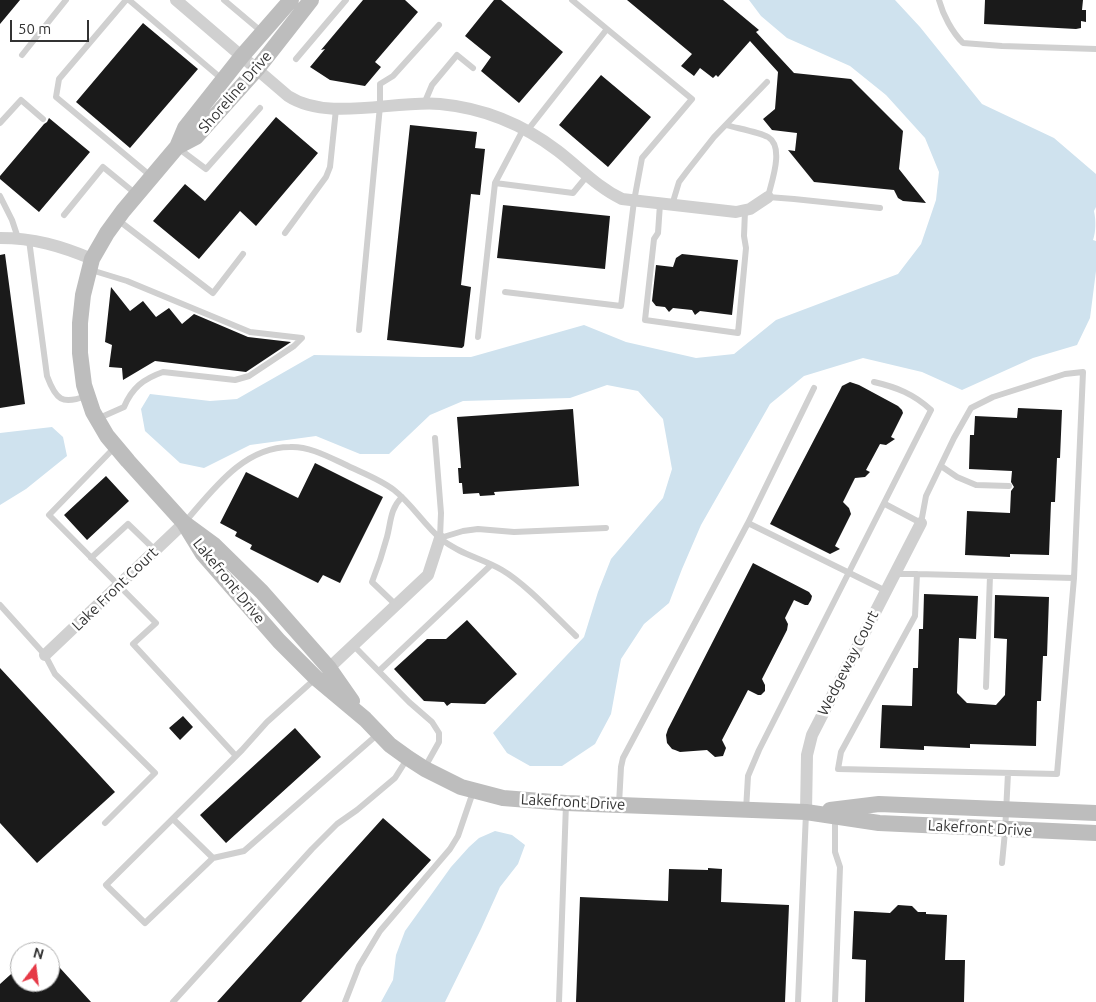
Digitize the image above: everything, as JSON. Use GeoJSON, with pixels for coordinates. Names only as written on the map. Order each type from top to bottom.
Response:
{"type":"FeatureCollection","features":[{"type":"Feature","properties":{"kind":"street"},"geometry":{"type":"LineString","coordinates":[[176,0],[298,102],[314,108],[336,109],[424,104],[457,106],[493,115],[525,130],[559,152],[607,192],[622,199],[736,212],[745,211],[768,197]]}},
{"type":"Feature","properties":{"kind":"street","name":"Shoreline Drive"},"geometry":{"type":"LineString","coordinates":[[177,147],[184,128],[262,32],[291,0]]}},
{"type":"Feature","properties":{"kind":"street","name":"Shoreline Drive"},"geometry":{"type":"LineString","coordinates":[[177,147],[196,137],[257,69],[311,0]]}},
{"type":"Feature","properties":{"kind":"street"},"geometry":{"type":"LineString","coordinates":[[116,446],[97,419],[84,385],[80,353],[80,323],[84,294],[91,264],[117,219],[177,147]]}},
{"type":"Feature","properties":{"kind":"street"},"geometry":{"type":"LineString","coordinates":[[0,238],[23,239],[62,247],[91,264]]}},
{"type":"Feature","properties":{"kind":"street","name":"Lakefront Drive"},"geometry":{"type":"LineString","coordinates":[[116,446],[184,522],[203,554],[279,641],[322,673],[390,744],[425,769],[461,786],[503,798],[566,803],[806,812],[879,823],[1096,833]]}},
{"type":"Feature","properties":{"kind":"street","name":"Lake Front Court"},"geometry":{"type":"LineString","coordinates":[[45,655],[184,522]]}},
{"type":"Feature","properties":{"kind":"street","name":"Wedgeway Court"},"geometry":{"type":"LineString","coordinates":[[806,812],[807,755],[812,735],[921,523]]}},
{"type":"Feature","properties":{"kind":"street"},"geometry":{"type":"LineString","coordinates":[[322,673],[428,574],[440,538]]}},
{"type":"Feature","properties":{"kind":"street","name":"Lakefront Drive"},"geometry":{"type":"LineString","coordinates":[[806,812],[879,804],[1096,813]]}},
{"type":"Feature","properties":{"kind":"lane"},"geometry":{"type":"LineString","coordinates":[[22,55],[66,0]]}},
{"type":"Feature","properties":{"kind":"lane"},"geometry":{"type":"LineString","coordinates":[[152,177],[56,97],[59,80],[128,0],[222,80]]}},
{"type":"Feature","properties":{"kind":"lane"},"geometry":{"type":"LineString","coordinates":[[224,0],[262,32]]}},
{"type":"Feature","properties":{"kind":"lane"},"geometry":{"type":"LineString","coordinates":[[505,292],[621,306],[634,200],[642,158],[692,99],[572,0]]}},
{"type":"Feature","properties":{"kind":"lane"},"geometry":{"type":"LineString","coordinates":[[939,0],[955,35],[963,43],[1096,49]]}},
{"type":"Feature","properties":{"kind":"lane"},"geometry":{"type":"LineString","coordinates":[[296,59],[342,2]]}},
{"type":"Feature","properties":{"kind":"lane"},"geometry":{"type":"LineString","coordinates":[[359,330],[380,106],[380,84],[393,76],[439,26]]}},
{"type":"Feature","properties":{"kind":"lane"},"geometry":{"type":"LineString","coordinates":[[478,337],[495,183],[525,130],[607,29]]}},
{"type":"Feature","properties":{"kind":"lane"},"geometry":{"type":"LineString","coordinates":[[424,104],[432,85],[457,55],[472,68]]}},
{"type":"Feature","properties":{"kind":"lane"},"geometry":{"type":"LineString","coordinates":[[745,211],[744,236],[746,248],[738,333],[645,320],[654,239],[658,233],[666,204],[679,182],[714,137],[767,82]]}},
{"type":"Feature","properties":{"kind":"lane"},"geometry":{"type":"LineString","coordinates":[[0,122],[21,100],[43,119]]}},
{"type":"Feature","properties":{"kind":"lane"},"geometry":{"type":"LineString","coordinates":[[177,147],[206,169],[260,108]]}},
{"type":"Feature","properties":{"kind":"lane"},"geometry":{"type":"LineString","coordinates":[[285,233],[326,177],[330,167],[336,109]]}},
{"type":"Feature","properties":{"kind":"lane"},"geometry":{"type":"LineString","coordinates":[[726,125],[769,138],[775,146],[776,162],[768,197],[880,208]]}},
{"type":"Feature","properties":{"kind":"lane"},"geometry":{"type":"LineString","coordinates":[[64,215],[103,167],[137,194]]}},
{"type":"Feature","properties":{"kind":"lane"},"geometry":{"type":"LineString","coordinates":[[495,183],[573,194],[587,176]]}},
{"type":"Feature","properties":{"kind":"lane"},"geometry":{"type":"LineString","coordinates":[[0,196],[23,239],[47,376],[53,391],[62,399],[72,401],[88,396]]}},
{"type":"Feature","properties":{"kind":"lane"},"geometry":{"type":"LineString","coordinates":[[117,219],[213,293],[243,254]]}},
{"type":"Feature","properties":{"kind":"lane"},"geometry":{"type":"LineString","coordinates":[[91,264],[250,332],[302,338],[294,346],[249,376],[235,380],[163,372],[152,376],[131,392],[124,408],[97,419]]}},
{"type":"Feature","properties":{"kind":"lane"},"geometry":{"type":"LineString","coordinates":[[884,504],[921,523],[926,496],[971,408],[993,397],[1065,374],[1083,372],[1074,578],[1057,774],[838,770],[841,752],[915,616],[917,574]]}},
{"type":"Feature","properties":{"kind":"lane"},"geometry":{"type":"LineString","coordinates":[[746,810],[748,776],[931,410],[921,401],[898,388],[874,382]]}},
{"type":"Feature","properties":{"kind":"lane"},"geometry":{"type":"LineString","coordinates":[[619,805],[623,758],[748,523],[814,388]]}},
{"type":"Feature","properties":{"kind":"lane"},"geometry":{"type":"LineString","coordinates":[[435,438],[441,513],[440,538]]}},
{"type":"Feature","properties":{"kind":"lane"},"geometry":{"type":"LineString","coordinates":[[116,446],[49,515],[156,623],[133,644],[236,756]]}},
{"type":"Feature","properties":{"kind":"lane"},"geometry":{"type":"LineString","coordinates":[[184,522],[217,484],[230,472],[252,458],[278,448],[291,446],[324,454],[393,489],[440,538],[459,552],[503,570],[576,636]]}},
{"type":"Feature","properties":{"kind":"lane"},"geometry":{"type":"LineString","coordinates":[[941,466],[956,477],[976,485],[1009,486]]}},
{"type":"Feature","properties":{"kind":"lane"},"geometry":{"type":"LineString","coordinates":[[396,605],[372,582],[388,534],[392,513],[396,504],[402,498]]}},
{"type":"Feature","properties":{"kind":"lane"},"geometry":{"type":"LineString","coordinates":[[748,523],[886,591]]}},
{"type":"Feature","properties":{"kind":"lane"},"geometry":{"type":"LineString","coordinates":[[91,558],[128,524],[155,550]]}},
{"type":"Feature","properties":{"kind":"lane"},"geometry":{"type":"LineString","coordinates":[[440,538],[463,531],[478,529],[514,532],[606,528]]}},
{"type":"Feature","properties":{"kind":"lane"},"geometry":{"type":"LineString","coordinates":[[379,671],[491,565]]}},
{"type":"Feature","properties":{"kind":"lane"},"geometry":{"type":"LineString","coordinates":[[894,574],[1074,578]]}},
{"type":"Feature","properties":{"kind":"lane"},"geometry":{"type":"LineString","coordinates":[[986,687],[990,576]]}},
{"type":"Feature","properties":{"kind":"lane"},"geometry":{"type":"LineString","coordinates":[[0,605],[45,655],[55,674],[155,773],[106,822]]}},
{"type":"Feature","properties":{"kind":"lane"},"geometry":{"type":"LineString","coordinates":[[353,645],[408,702],[432,722],[439,733],[439,742],[425,769]]}},
{"type":"Feature","properties":{"kind":"lane"},"geometry":{"type":"LineString","coordinates":[[322,673],[266,722],[236,756],[106,885],[145,923],[213,858],[244,851],[379,734]]}},
{"type":"Feature","properties":{"kind":"lane"},"geometry":{"type":"LineString","coordinates":[[173,1002],[312,849],[337,824],[357,810],[394,778],[408,758]]}},
{"type":"Feature","properties":{"kind":"lane"},"geometry":{"type":"LineString","coordinates":[[1002,863],[1008,773]]}},
{"type":"Feature","properties":{"kind":"lane"},"geometry":{"type":"LineString","coordinates":[[345,1002],[359,966],[380,931],[458,836],[473,790]]}},
{"type":"Feature","properties":{"kind":"lane"},"geometry":{"type":"LineString","coordinates":[[559,1002],[566,803]]}},
{"type":"Feature","properties":{"kind":"lane"},"geometry":{"type":"LineString","coordinates":[[798,1002],[806,812]]}},
{"type":"Feature","properties":{"kind":"lane"},"geometry":{"type":"LineString","coordinates":[[835,817],[835,852],[840,867],[835,1002]]}},
{"type":"Feature","properties":{"kind":"lane"},"geometry":{"type":"LineString","coordinates":[[173,819],[213,858]]}},
{"type":"Feature","properties":{"kind":"water"},"geometry":{"type":"Polygon","coordinates":[[[749,0],[895,0],[920,27],[982,104],[1054,138],[1096,174],[1095,233],[1093,240],[1096,241],[1096,271],[1090,318],[1077,345],[1033,358],[962,390],[922,372],[863,358],[804,376],[770,404],[701,525],[669,603],[644,624],[621,659],[611,714],[595,744],[562,766],[530,766],[507,753],[493,733],[584,637],[611,559],[663,498],[672,469],[663,419],[638,391],[607,385],[570,398],[463,401],[430,415],[389,454],[360,454],[316,436],[250,445],[204,468],[180,463],[145,431],[141,409],[150,394],[210,401],[237,399],[314,355],[471,357],[584,325],[626,342],[696,358],[734,354],[776,320],[898,274],[921,244],[936,200],[939,172],[925,138],[886,95],[850,66],[787,38],[761,16],[749,0]]]}},
{"type":"Feature","properties":{"kind":"water"},"geometry":{"type":"Polygon","coordinates":[[[52,427],[63,437],[67,456],[26,489],[0,505],[0,433],[52,427]]]}},
{"type":"Feature","properties":{"kind":"water"},"geometry":{"type":"Polygon","coordinates":[[[495,831],[512,835],[525,845],[518,864],[500,887],[445,1002],[381,1002],[393,980],[396,955],[405,931],[451,867],[469,847],[479,838],[495,831]]]}},
{"type":"Feature","properties":{"kind":"building"},"geometry":{"type":"Polygon","coordinates":[[[0,0],[20,0],[0,24],[0,0]]]}},
{"type":"Feature","properties":{"kind":"building"},"geometry":{"type":"Polygon","coordinates":[[[363,0],[405,0],[418,12],[375,62],[381,67],[365,86],[330,80],[310,67],[325,49],[321,50],[363,0]]]}},
{"type":"Feature","properties":{"kind":"building"},"geometry":{"type":"Polygon","coordinates":[[[494,0],[501,0],[563,52],[519,103],[481,71],[491,57],[465,36],[494,0]]]}},
{"type":"Feature","properties":{"kind":"building"},"geometry":{"type":"Polygon","coordinates":[[[627,0],[723,0],[759,30],[756,32],[794,73],[851,79],[903,131],[899,169],[926,203],[903,201],[898,198],[894,190],[814,182],[788,150],[795,151],[797,133],[772,130],[763,119],[775,109],[778,72],[750,41],[718,77],[716,75],[713,78],[700,68],[694,76],[681,66],[692,54],[627,0]]]}},
{"type":"Feature","properties":{"kind":"building"},"geometry":{"type":"Polygon","coordinates":[[[985,0],[1083,0],[1082,10],[1086,10],[1086,22],[1081,21],[1081,28],[1076,29],[984,24],[985,0]]]}},
{"type":"Feature","properties":{"kind":"building"},"geometry":{"type":"Polygon","coordinates":[[[143,23],[198,69],[130,148],[76,102],[143,23]]]}},
{"type":"Feature","properties":{"kind":"building"},"geometry":{"type":"Polygon","coordinates":[[[601,75],[651,117],[608,167],[559,125],[601,75]]]}},
{"type":"Feature","properties":{"kind":"building"},"geometry":{"type":"Polygon","coordinates":[[[276,117],[318,153],[256,226],[240,211],[199,259],[153,221],[185,184],[205,201],[276,117]]]}},
{"type":"Feature","properties":{"kind":"building"},"geometry":{"type":"Polygon","coordinates":[[[49,118],[90,152],[39,212],[0,179],[0,176],[49,118]]]}},
{"type":"Feature","properties":{"kind":"building"},"geometry":{"type":"Polygon","coordinates":[[[410,125],[477,132],[475,148],[485,149],[480,195],[471,194],[461,285],[471,287],[464,346],[462,348],[387,340],[410,125]]]}},
{"type":"Feature","properties":{"kind":"building"},"geometry":{"type":"Polygon","coordinates":[[[503,205],[610,216],[605,269],[497,258],[503,205]]]}},
{"type":"Feature","properties":{"kind":"building"},"geometry":{"type":"Polygon","coordinates":[[[5,254],[25,404],[0,408],[0,255],[5,254]]]}},
{"type":"Feature","properties":{"kind":"building"},"geometry":{"type":"Polygon","coordinates":[[[682,254],[738,260],[732,315],[700,311],[695,315],[692,310],[673,308],[669,312],[665,307],[656,306],[652,301],[656,265],[673,267],[676,258],[682,254]]]}},
{"type":"Feature","properties":{"kind":"building"},"geometry":{"type":"Polygon","coordinates":[[[111,287],[130,311],[143,301],[156,317],[169,308],[182,324],[194,314],[248,337],[291,342],[246,372],[155,361],[123,380],[122,368],[109,367],[112,345],[105,342],[111,287]]]}},
{"type":"Feature","properties":{"kind":"building"},"geometry":{"type":"Polygon","coordinates":[[[850,382],[898,406],[903,413],[891,437],[895,439],[886,445],[880,444],[866,470],[870,472],[865,477],[855,478],[843,502],[849,508],[851,514],[835,546],[840,549],[830,554],[770,524],[842,386],[850,382]]]}},
{"type":"Feature","properties":{"kind":"building"},"geometry":{"type":"Polygon","coordinates":[[[1018,408],[1062,410],[1060,458],[1057,458],[1055,502],[1051,502],[1049,555],[1010,554],[1010,557],[965,555],[967,511],[1010,513],[1011,491],[1014,487],[1011,482],[1012,471],[969,469],[970,435],[974,435],[975,416],[1017,418],[1018,408]]]}},
{"type":"Feature","properties":{"kind":"building"},"geometry":{"type":"Polygon","coordinates":[[[573,409],[579,486],[494,492],[495,495],[463,494],[462,483],[459,483],[458,468],[461,468],[457,417],[573,409]]]}},
{"type":"Feature","properties":{"kind":"building"},"geometry":{"type":"Polygon","coordinates":[[[315,463],[383,497],[340,583],[323,575],[318,583],[250,549],[252,545],[235,536],[237,532],[220,523],[246,472],[298,498],[315,463]]]}},
{"type":"Feature","properties":{"kind":"building"},"geometry":{"type":"Polygon","coordinates":[[[106,476],[129,501],[87,540],[64,515],[106,476]]]}},
{"type":"Feature","properties":{"kind":"building"},"geometry":{"type":"Polygon","coordinates":[[[753,563],[809,592],[812,596],[811,600],[808,605],[805,605],[794,600],[785,618],[788,624],[787,630],[762,679],[765,691],[758,695],[748,690],[722,740],[726,748],[723,756],[715,757],[707,750],[680,752],[672,749],[667,743],[666,735],[668,729],[753,563]]]}},
{"type":"Feature","properties":{"kind":"building"},"geometry":{"type":"Polygon","coordinates":[[[924,594],[978,596],[976,639],[959,638],[957,693],[967,703],[996,705],[1005,695],[1007,639],[994,638],[995,595],[1049,597],[1047,656],[1043,656],[1041,701],[1037,701],[1036,746],[970,744],[970,748],[924,746],[924,750],[880,748],[882,705],[912,706],[913,668],[918,668],[919,629],[923,629],[924,594]]]}},
{"type":"Feature","properties":{"kind":"building"},"geometry":{"type":"Polygon","coordinates":[[[467,620],[517,674],[485,704],[451,703],[447,706],[444,702],[424,701],[394,669],[427,639],[446,639],[467,620]]]}},
{"type":"Feature","properties":{"kind":"building"},"geometry":{"type":"Polygon","coordinates":[[[0,668],[115,792],[37,863],[0,823],[0,668]]]}},
{"type":"Feature","properties":{"kind":"building"},"geometry":{"type":"Polygon","coordinates":[[[183,716],[193,727],[180,740],[169,728],[183,716]]]}},
{"type":"Feature","properties":{"kind":"building"},"geometry":{"type":"Polygon","coordinates":[[[295,728],[321,757],[226,843],[200,815],[295,728]]]}},
{"type":"Feature","properties":{"kind":"building"},"geometry":{"type":"Polygon","coordinates":[[[383,818],[431,860],[301,1002],[217,1002],[383,818]]]}},
{"type":"Feature","properties":{"kind":"building"},"geometry":{"type":"Polygon","coordinates":[[[708,868],[722,869],[721,902],[789,905],[785,1002],[576,1002],[580,897],[668,901],[669,869],[708,870],[708,868]]]}},
{"type":"Feature","properties":{"kind":"building"},"geometry":{"type":"Polygon","coordinates":[[[898,905],[912,906],[918,912],[926,912],[926,914],[947,915],[945,960],[965,960],[964,1002],[865,1002],[866,960],[852,959],[854,911],[890,913],[898,905]]]}},
{"type":"Feature","properties":{"kind":"building"},"geometry":{"type":"Polygon","coordinates":[[[60,968],[91,1002],[0,1002],[0,984],[10,975],[10,992],[60,992],[60,968]]]}}]}
